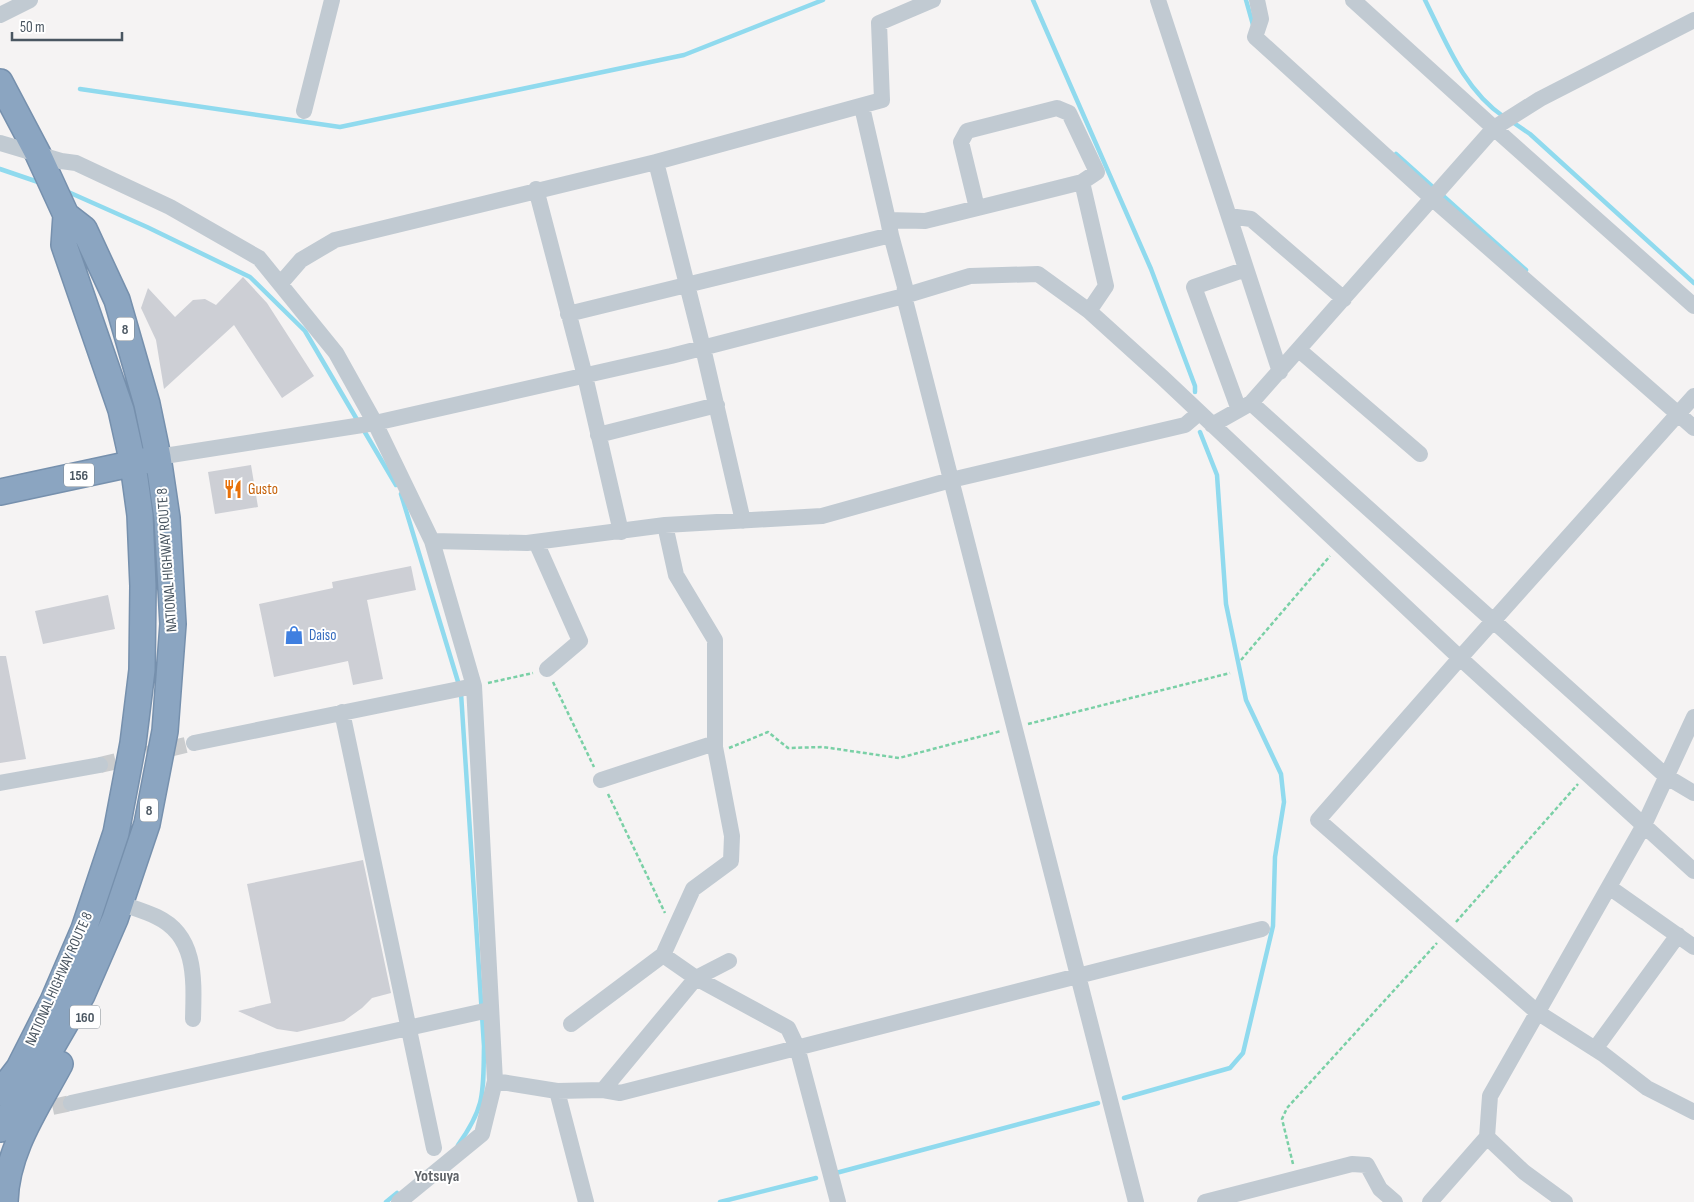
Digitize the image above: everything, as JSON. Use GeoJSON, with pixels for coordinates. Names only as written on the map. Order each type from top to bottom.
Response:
{"type":"FeatureCollection","features":[{"type":"Feature","properties":{"kind":"highway","name":"NATIONAL HIGHWAY ROUTE 8"},"geometry":{"type":"LineString","coordinates":[[0,82],[38,154],[58,197],[84,229],[117,300],[147,404],[158,457],[167,518],[173,624],[165,731],[147,824],[115,919],[82,995],[35,1076],[0,1129]]}},
{"type":"Feature","properties":{"kind":"highway","name":"NATIONAL HIGHWAY ROUTE 8"},"geometry":{"type":"LineString","coordinates":[[0,1093],[19,1068],[53,1001],[84,929],[116,833],[133,742],[142,670],[143,586],[140,515],[134,464],[122,410],[64,245],[58,197]]}},
{"type":"Feature","properties":{"kind":"highway","name":"156"},"geometry":{"type":"LineString","coordinates":[[0,492],[134,464],[158,457]]}},
{"type":"Feature","properties":{"kind":"highway","name":"160"},"geometry":{"type":"LineString","coordinates":[[5,1202],[7,1174],[15,1150],[88,1012],[132,907],[141,879],[147,824]]}},
{"type":"Feature","properties":{"kind":"street"},"geometry":{"type":"LineString","coordinates":[[0,16],[30,0]]}},
{"type":"Feature","properties":{"kind":"street"},"geometry":{"type":"LineString","coordinates":[[304,111],[332,0]]}},
{"type":"Feature","properties":{"kind":"street"},"geometry":{"type":"LineString","coordinates":[[281,282],[301,260],[335,240],[536,189],[656,162],[882,100],[879,23],[933,0]]}},
{"type":"Feature","properties":{"kind":"street"},"geometry":{"type":"LineString","coordinates":[[1158,0],[1280,372]]}},
{"type":"Feature","properties":{"kind":"street"},"geometry":{"type":"LineString","coordinates":[[1256,0],[1261,19],[1255,37],[1437,194],[1686,404],[1694,428]]}},
{"type":"Feature","properties":{"kind":"street"},"geometry":{"type":"LineString","coordinates":[[1353,0],[1497,126],[1694,306]]}},
{"type":"Feature","properties":{"kind":"street"},"geometry":{"type":"LineString","coordinates":[[1212,425],[1245,406],[1280,372],[1497,126],[1516,113],[1694,20]]}},
{"type":"Feature","properties":{"kind":"street"},"geometry":{"type":"LineString","coordinates":[[862,107],[904,287],[904,296],[1136,1202]]}},
{"type":"Feature","properties":{"kind":"street"},"geometry":{"type":"LineString","coordinates":[[568,314],[687,285],[889,227],[925,221],[978,208],[1082,182],[1097,172],[1069,113],[1057,108],[967,131],[961,142],[978,208]]}},
{"type":"Feature","properties":{"kind":"street"},"geometry":{"type":"LineString","coordinates":[[0,143],[76,163],[170,207],[259,258],[281,282],[336,353],[432,541],[474,686],[489,1011],[495,1082],[482,1134],[399,1202]]}},
{"type":"Feature","properties":{"kind":"street"},"geometry":{"type":"LineString","coordinates":[[656,162],[703,348],[743,521]]}},
{"type":"Feature","properties":{"kind":"street"},"geometry":{"type":"LineString","coordinates":[[1082,182],[1106,286],[1089,311]]}},
{"type":"Feature","properties":{"kind":"street"},"geometry":{"type":"LineString","coordinates":[[536,189],[585,376],[621,532]]}},
{"type":"Feature","properties":{"kind":"street"},"geometry":{"type":"LineString","coordinates":[[1229,216],[1251,219],[1344,299]]}},
{"type":"Feature","properties":{"kind":"street"},"geometry":{"type":"LineString","coordinates":[[1246,269],[1194,287],[1245,406],[1495,621],[1667,777],[1694,793]]}},
{"type":"Feature","properties":{"kind":"street"},"geometry":{"type":"LineString","coordinates":[[158,457],[373,424],[703,348],[904,296],[970,276],[1038,274],[1089,311],[1460,658],[1694,871]]}},
{"type":"Feature","properties":{"kind":"street"},"geometry":{"type":"LineString","coordinates":[[1299,350],[1420,454]]}},
{"type":"Feature","properties":{"kind":"street"},"geometry":{"type":"LineString","coordinates":[[1686,404],[1318,820],[1537,1012],[1595,1049],[1647,1088],[1694,1112]]}},
{"type":"Feature","properties":{"kind":"street"},"geometry":{"type":"LineString","coordinates":[[598,435],[716,405]]}},
{"type":"Feature","properties":{"kind":"street"},"geometry":{"type":"LineString","coordinates":[[432,541],[536,542],[665,525],[822,516],[951,480],[1185,425],[1200,413]]}},
{"type":"Feature","properties":{"kind":"street"},"geometry":{"type":"LineString","coordinates":[[571,1024],[663,955],[693,889],[731,861],[732,836],[716,748],[715,640],[676,575],[665,525]]}},
{"type":"Feature","properties":{"kind":"street"},"geometry":{"type":"LineString","coordinates":[[536,542],[580,641],[547,670]]}},
{"type":"Feature","properties":{"kind":"street"},"geometry":{"type":"LineString","coordinates":[[194,743],[474,686]]}},
{"type":"Feature","properties":{"kind":"street"},"geometry":{"type":"LineString","coordinates":[[342,712],[434,1148]]}},
{"type":"Feature","properties":{"kind":"street"},"geometry":{"type":"LineString","coordinates":[[1430,1202],[1486,1137],[1490,1096],[1644,825],[1694,717]]}},
{"type":"Feature","properties":{"kind":"street"},"geometry":{"type":"LineString","coordinates":[[601,780],[716,748]]}},
{"type":"Feature","properties":{"kind":"street"},"geometry":{"type":"LineString","coordinates":[[0,783],[100,765]]}},
{"type":"Feature","properties":{"kind":"street"},"geometry":{"type":"LineString","coordinates":[[1608,887],[1694,946]]}},
{"type":"Feature","properties":{"kind":"street"},"geometry":{"type":"LineString","coordinates":[[132,907],[158,917],[177,932],[189,951],[195,975],[193,1019]]}},
{"type":"Feature","properties":{"kind":"street"},"geometry":{"type":"LineString","coordinates":[[495,1082],[557,1091],[603,1090],[620,1093],[797,1046],[1079,977],[1262,929]]}},
{"type":"Feature","properties":{"kind":"street"},"geometry":{"type":"LineString","coordinates":[[1595,1049],[1678,935]]}},
{"type":"Feature","properties":{"kind":"street"},"geometry":{"type":"LineString","coordinates":[[663,955],[696,978],[788,1028],[797,1046],[838,1202]]}},
{"type":"Feature","properties":{"kind":"street"},"geometry":{"type":"LineString","coordinates":[[603,1090],[696,978],[729,961]]}},
{"type":"Feature","properties":{"kind":"street"},"geometry":{"type":"LineString","coordinates":[[72,1103],[489,1011]]}},
{"type":"Feature","properties":{"kind":"street"},"geometry":{"type":"LineString","coordinates":[[557,1091],[586,1202]]}},
{"type":"Feature","properties":{"kind":"street"},"geometry":{"type":"LineString","coordinates":[[1486,1137],[1524,1172],[1565,1202]]}},
{"type":"Feature","properties":{"kind":"street"},"geometry":{"type":"LineString","coordinates":[[1205,1202],[1297,1180],[1352,1164],[1368,1165],[1380,1189],[1395,1202]]}},
{"type":"Feature","properties":{"kind":"path"},"geometry":{"type":"LineString","coordinates":[[1242,660],[1340,545]]}},
{"type":"Feature","properties":{"kind":"path"},"geometry":{"type":"LineString","coordinates":[[716,748],[768,732],[788,748],[823,747],[899,758],[1230,673]]}},
{"type":"Feature","properties":{"kind":"path"},"geometry":{"type":"LineString","coordinates":[[1297,1180],[1282,1118],[1288,1108],[1587,773]]}},
{"type":"Feature","properties":{"kind":"building"},"geometry":{"type":"Polygon","coordinates":[[[243,277],[267,303],[314,376],[282,398],[234,325],[164,389],[156,340],[141,308],[148,288],[175,317],[193,300],[205,299],[216,305],[243,277]]]}},
{"type":"Feature","properties":{"kind":"building","name":"Gusto"},"geometry":{"type":"Polygon","coordinates":[[[251,465],[258,507],[215,514],[208,472],[251,465]]]}},
{"type":"Feature","properties":{"kind":"building"},"geometry":{"type":"Polygon","coordinates":[[[411,566],[416,590],[367,600],[383,679],[353,685],[348,661],[274,677],[259,604],[333,588],[332,582],[411,566]]]}},
{"type":"Feature","properties":{"kind":"building"},"geometry":{"type":"Polygon","coordinates":[[[108,595],[115,629],[43,644],[35,611],[108,595]]]}},
{"type":"Feature","properties":{"kind":"building"},"geometry":{"type":"Polygon","coordinates":[[[0,656],[6,656],[26,759],[0,763],[0,656]]]}},
{"type":"Feature","properties":{"kind":"building"},"geometry":{"type":"Polygon","coordinates":[[[363,860],[391,993],[372,998],[344,1021],[297,1032],[277,1029],[238,1011],[271,1003],[247,884],[363,860]]]}},
{"type":"Feature","properties":{"kind":"waterway"},"geometry":{"type":"LineString","coordinates":[[80,89],[340,127],[684,55],[823,0]]}},
{"type":"Feature","properties":{"kind":"waterway"},"geometry":{"type":"LineString","coordinates":[[1033,0],[1151,269],[1195,386],[1195,392]]}},
{"type":"Feature","properties":{"kind":"waterway"},"geometry":{"type":"LineString","coordinates":[[1246,0],[1253,25]]}},
{"type":"Feature","properties":{"kind":"waterway"},"geometry":{"type":"LineString","coordinates":[[1425,0],[1457,64],[1467,79],[1490,106],[1504,117]]}},
{"type":"Feature","properties":{"kind":"waterway"},"geometry":{"type":"LineString","coordinates":[[1511,121],[1530,134],[1694,283]]}},
{"type":"Feature","properties":{"kind":"waterway"},"geometry":{"type":"LineString","coordinates":[[1396,154],[1435,189]]}},
{"type":"Feature","properties":{"kind":"waterway"},"geometry":{"type":"LineString","coordinates":[[0,169],[41,183]]}},
{"type":"Feature","properties":{"kind":"waterway"},"geometry":{"type":"LineString","coordinates":[[66,191],[147,227],[250,277],[305,331],[359,423]]}},
{"type":"Feature","properties":{"kind":"waterway"},"geometry":{"type":"LineString","coordinates":[[1441,194],[1526,270]]}},
{"type":"Feature","properties":{"kind":"waterway"},"geometry":{"type":"LineString","coordinates":[[363,429],[396,485]]}},
{"type":"Feature","properties":{"kind":"waterway"},"geometry":{"type":"LineString","coordinates":[[1124,1098],[1230,1068],[1243,1053],[1273,926],[1275,857],[1284,802],[1281,774],[1246,700],[1226,604],[1217,475],[1200,432]]}},
{"type":"Feature","properties":{"kind":"waterway"},"geometry":{"type":"LineString","coordinates":[[401,494],[459,685]]}},
{"type":"Feature","properties":{"kind":"waterway"},"geometry":{"type":"LineString","coordinates":[[458,1145],[474,1120],[481,1098],[484,1046],[461,693]]}},
{"type":"Feature","properties":{"kind":"waterway"},"geometry":{"type":"LineString","coordinates":[[836,1173],[1098,1103]]}},
{"type":"Feature","properties":{"kind":"waterway"},"geometry":{"type":"LineString","coordinates":[[720,1202],[816,1178]]}},
{"type":"Feature","properties":{"kind":"waterway"},"geometry":{"type":"LineString","coordinates":[[386,1202],[397,1193]]}},
{"type":"Feature","properties":{"kind":"tunnel"},"geometry":{"type":"LineString","coordinates":[[100,765],[194,743]]}},
{"type":"Feature","properties":{"kind":"tunnel"},"geometry":{"type":"LineString","coordinates":[[29,1112],[71,1103]]}},
{"type":"Feature","properties":{"kind":"place","name":"Gusto"},"geometry":{"type":"Point","coordinates":[233,489]}},
{"type":"Feature","properties":{"kind":"place","name":"Daiso"},"geometry":{"type":"Point","coordinates":[294,635]}},
{"type":"Feature","properties":{"kind":"district","name":"Yotsuya"},"geometry":{"type":"Point","coordinates":[437,1176]}}]}
